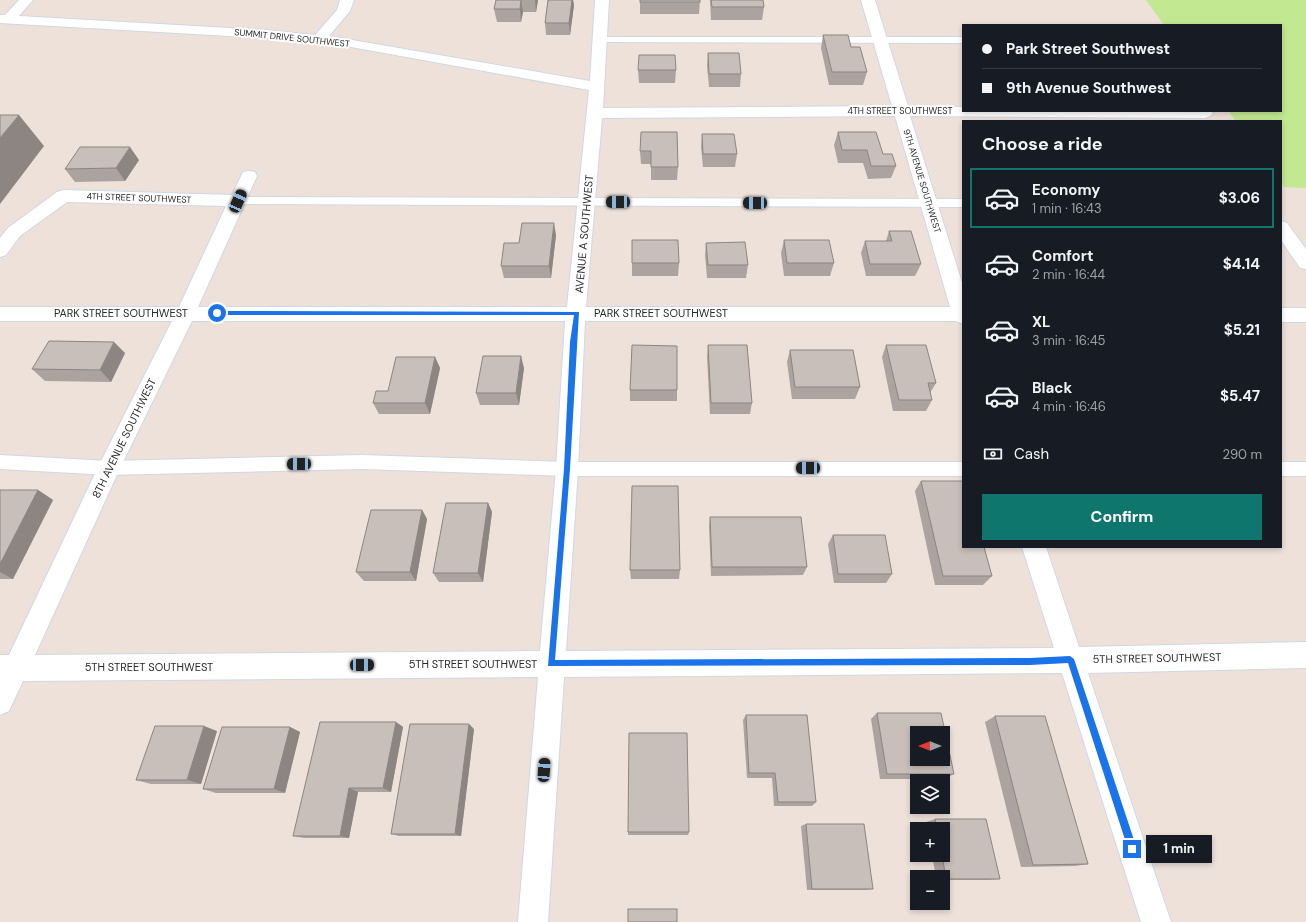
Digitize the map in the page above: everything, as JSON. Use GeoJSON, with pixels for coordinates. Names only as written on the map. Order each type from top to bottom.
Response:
{"type":"FeatureCollection","features":[{"type":"Feature","properties":{"kind":"street"},"geometry":{"type":"LineString","coordinates":[[4,20],[26,0]]}},
{"type":"Feature","properties":{"kind":"street"},"geometry":{"type":"LineString","coordinates":[[319,39],[342,12],[347,0]]}},
{"type":"Feature","properties":{"kind":"street","name":"AVENUE A SOUTHWEST"},"geometry":{"type":"LineString","coordinates":[[533,922],[551,664],[567,469],[573,342],[577,313],[595,113],[602,0]]}},
{"type":"Feature","properties":{"kind":"street","name":"9TH AVENUE SOUTHWEST"},"geometry":{"type":"LineString","coordinates":[[868,0],[962,312]]}},
{"type":"Feature","properties":{"kind":"street","name":"SUMMIT DRIVE SOUTHWEST"},"geometry":{"type":"LineString","coordinates":[[4,20],[265,34],[319,39],[596,87]]}},
{"type":"Feature","properties":{"kind":"street","name":"4TH STREET SOUTHWEST"},"geometry":{"type":"LineString","coordinates":[[595,113],[962,112]]}},
{"type":"Feature","properties":{"kind":"street","name":"4TH STREET SOUTHWEST"},"geometry":{"type":"LineString","coordinates":[[977,112],[1206,115]]}},
{"type":"Feature","properties":{"kind":"street","name":"8TH AVENUE SOUTHWEST"},"geometry":{"type":"LineString","coordinates":[[0,702],[8,668],[186,313],[249,176]]}},
{"type":"Feature","properties":{"kind":"street","name":"4TH STREET SOUTHWEST"},"geometry":{"type":"LineString","coordinates":[[0,251],[14,232],[63,196],[238,201]]}},
{"type":"Feature","properties":{"kind":"street"},"geometry":{"type":"LineString","coordinates":[[1282,228],[1306,263]]}},
{"type":"Feature","properties":{"kind":"street","name":"PARK STREET SOUTHWEST"},"geometry":{"type":"LineString","coordinates":[[0,314],[577,313],[962,315]]}},
{"type":"Feature","properties":{"kind":"street"},"geometry":{"type":"LineString","coordinates":[[1282,315],[1306,315]]}},
{"type":"Feature","properties":{"kind":"street"},"geometry":{"type":"LineString","coordinates":[[1034,548],[1156,922]]}},
{"type":"Feature","properties":{"kind":"street","name":"5TH STREET SOUTHWEST"},"geometry":{"type":"LineString","coordinates":[[8,668],[1022,662],[1070,659],[1306,655]]}},
{"type":"Feature","properties":{"kind":"lane"},"geometry":{"type":"LineString","coordinates":[[600,40],[962,40]]}},
{"type":"Feature","properties":{"kind":"lane"},"geometry":{"type":"LineString","coordinates":[[238,201],[962,203]]}},
{"type":"Feature","properties":{"kind":"lane"},"geometry":{"type":"LineString","coordinates":[[0,462],[109,468],[362,462],[567,469],[962,469]]}},
{"type":"Feature","properties":{"kind":"lane"},"geometry":{"type":"LineString","coordinates":[[1282,469],[1306,469]]}},
{"type":"Feature","properties":{"kind":"green space"},"geometry":{"type":"Polygon","coordinates":[[[1146,0],[1306,0],[1306,188],[1284,187],[1282,184],[1282,120],[1235,120],[1229,112],[1282,112],[1282,24],[1163,24],[1146,0]]]}},
{"type":"Feature","properties":{"kind":"building"},"geometry":{"type":"Polygon","coordinates":[[[496,0],[521,0],[520,9],[494,9],[496,0]]]}},
{"type":"Feature","properties":{"kind":"building"},"geometry":{"type":"Polygon","coordinates":[[[548,0],[572,0],[569,23],[545,23],[548,0]]]}},
{"type":"Feature","properties":{"kind":"building"},"geometry":{"type":"Polygon","coordinates":[[[640,0],[700,0],[700,2],[640,2],[640,0]]]}},
{"type":"Feature","properties":{"kind":"building"},"geometry":{"type":"Polygon","coordinates":[[[711,0],[763,0],[764,7],[712,7],[711,0]]]}},
{"type":"Feature","properties":{"kind":"building"},"geometry":{"type":"Polygon","coordinates":[[[823,35],[848,35],[851,47],[860,47],[867,72],[832,72],[823,35]]]}},
{"type":"Feature","properties":{"kind":"building"},"geometry":{"type":"Polygon","coordinates":[[[708,53],[739,53],[741,74],[709,74],[708,53]]]}},
{"type":"Feature","properties":{"kind":"building"},"geometry":{"type":"Polygon","coordinates":[[[639,55],[675,55],[676,70],[638,70],[639,55]]]}},
{"type":"Feature","properties":{"kind":"building"},"geometry":{"type":"Polygon","coordinates":[[[0,115],[19,115],[0,138],[0,115]]]}},
{"type":"Feature","properties":{"kind":"building"},"geometry":{"type":"Polygon","coordinates":[[[641,132],[677,132],[678,167],[651,167],[651,151],[640,151],[641,132]]]}},
{"type":"Feature","properties":{"kind":"building"},"geometry":{"type":"Polygon","coordinates":[[[838,132],[876,132],[883,154],[892,154],[896,166],[871,166],[867,150],[842,150],[838,132]]]}},
{"type":"Feature","properties":{"kind":"building"},"geometry":{"type":"Polygon","coordinates":[[[702,134],[734,134],[737,154],[703,154],[702,134]]]}},
{"type":"Feature","properties":{"kind":"building"},"geometry":{"type":"Polygon","coordinates":[[[80,147],[130,147],[116,168],[65,169],[80,147]]]}},
{"type":"Feature","properties":{"kind":"building"},"geometry":{"type":"Polygon","coordinates":[[[522,223],[554,223],[549,266],[501,266],[504,243],[519,243],[522,223]]]}},
{"type":"Feature","properties":{"kind":"building"},"geometry":{"type":"Polygon","coordinates":[[[889,231],[911,231],[921,264],[870,264],[865,241],[892,241],[889,231]]]}},
{"type":"Feature","properties":{"kind":"building"},"geometry":{"type":"Polygon","coordinates":[[[632,240],[678,240],[679,263],[632,263],[632,240]]]}},
{"type":"Feature","properties":{"kind":"building"},"geometry":{"type":"Polygon","coordinates":[[[784,240],[829,240],[834,263],[787,263],[784,240]]]}},
{"type":"Feature","properties":{"kind":"building"},"geometry":{"type":"Polygon","coordinates":[[[745,242],[748,265],[708,265],[706,243],[745,242]]]}},
{"type":"Feature","properties":{"kind":"building"},"geometry":{"type":"Polygon","coordinates":[[[49,341],[114,342],[100,370],[32,369],[49,341]]]}},
{"type":"Feature","properties":{"kind":"building"},"geometry":{"type":"Polygon","coordinates":[[[632,345],[677,346],[677,390],[630,390],[632,345]]]}},
{"type":"Feature","properties":{"kind":"building"},"geometry":{"type":"Polygon","coordinates":[[[708,345],[747,345],[752,403],[711,403],[708,345]]]}},
{"type":"Feature","properties":{"kind":"building"},"geometry":{"type":"Polygon","coordinates":[[[886,345],[926,345],[936,383],[928,383],[932,400],[899,400],[886,345]]]}},
{"type":"Feature","properties":{"kind":"building"},"geometry":{"type":"Polygon","coordinates":[[[790,350],[853,350],[860,387],[795,387],[790,350]]]}},
{"type":"Feature","properties":{"kind":"building"},"geometry":{"type":"Polygon","coordinates":[[[483,356],[521,356],[516,393],[476,393],[483,356]]]}},
{"type":"Feature","properties":{"kind":"building"},"geometry":{"type":"Polygon","coordinates":[[[396,357],[435,357],[425,403],[373,403],[376,391],[388,391],[396,357]]]}},
{"type":"Feature","properties":{"kind":"building"},"geometry":{"type":"Polygon","coordinates":[[[921,481],[962,481],[962,548],[984,548],[992,576],[943,576],[921,481]]]}},
{"type":"Feature","properties":{"kind":"building"},"geometry":{"type":"Polygon","coordinates":[[[632,486],[678,486],[680,570],[630,570],[632,486]]]}},
{"type":"Feature","properties":{"kind":"building"},"geometry":{"type":"Polygon","coordinates":[[[0,490],[38,490],[0,564],[0,490]]]}},
{"type":"Feature","properties":{"kind":"building"},"geometry":{"type":"Polygon","coordinates":[[[446,503],[488,503],[478,573],[433,573],[446,503]]]}},
{"type":"Feature","properties":{"kind":"building"},"geometry":{"type":"Polygon","coordinates":[[[371,510],[422,510],[410,572],[356,572],[371,510]]]}},
{"type":"Feature","properties":{"kind":"building"},"geometry":{"type":"Polygon","coordinates":[[[710,517],[801,517],[807,567],[712,567],[710,517]]]}},
{"type":"Feature","properties":{"kind":"building"},"geometry":{"type":"Polygon","coordinates":[[[833,535],[885,535],[892,574],[838,574],[833,535]]]}},
{"type":"Feature","properties":{"kind":"building"},"geometry":{"type":"Polygon","coordinates":[[[877,713],[941,713],[944,726],[910,726],[910,766],[950,766],[950,755],[954,774],[887,774],[877,713]]]}},
{"type":"Feature","properties":{"kind":"building"},"geometry":{"type":"Polygon","coordinates":[[[746,715],[807,715],[816,802],[778,802],[775,773],[749,773],[746,715]]]}},
{"type":"Feature","properties":{"kind":"building"},"geometry":{"type":"Polygon","coordinates":[[[995,716],[1045,716],[1088,864],[1033,865],[995,716]]]}},
{"type":"Feature","properties":{"kind":"building"},"geometry":{"type":"Polygon","coordinates":[[[320,722],[396,722],[383,788],[349,788],[340,836],[293,836],[320,722]]]}},
{"type":"Feature","properties":{"kind":"building"},"geometry":{"type":"Polygon","coordinates":[[[410,724],[469,724],[455,834],[391,834],[410,724]]]}},
{"type":"Feature","properties":{"kind":"building"},"geometry":{"type":"Polygon","coordinates":[[[155,726],[204,726],[187,780],[136,780],[155,726]]]}},
{"type":"Feature","properties":{"kind":"building"},"geometry":{"type":"Polygon","coordinates":[[[222,727],[290,727],[274,789],[203,789],[222,727]]]}},
{"type":"Feature","properties":{"kind":"building"},"geometry":{"type":"Polygon","coordinates":[[[629,733],[687,733],[689,832],[628,832],[629,733]]]}},
{"type":"Feature","properties":{"kind":"building"},"geometry":{"type":"Polygon","coordinates":[[[935,819],[986,819],[1000,879],[950,879],[950,870],[944,870],[943,862],[950,862],[950,822],[936,822],[935,819]]]}},
{"type":"Feature","properties":{"kind":"building"},"geometry":{"type":"Polygon","coordinates":[[[806,824],[864,824],[873,889],[812,889],[806,824]]]}},
{"type":"Feature","properties":{"kind":"building"},"geometry":{"type":"Polygon","coordinates":[[[628,909],[677,909],[677,922],[628,922],[628,909]]]}},
{"type":"Feature","properties":{"kind":"route"},"geometry":{"type":"LineString","coordinates":[[217,313],[577,313],[573,342],[567,469],[551,664],[1030,661],[1070,659],[1132,849]]}}]}
